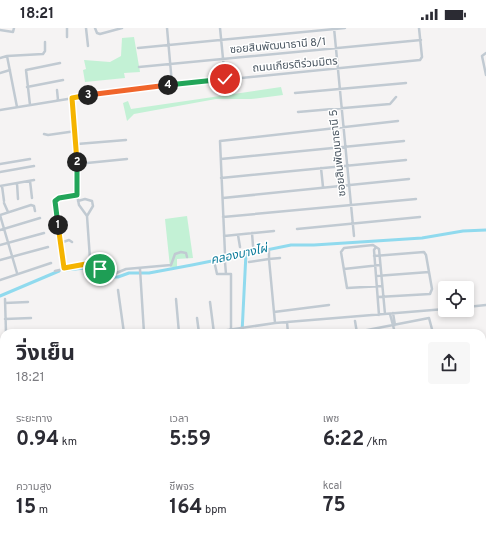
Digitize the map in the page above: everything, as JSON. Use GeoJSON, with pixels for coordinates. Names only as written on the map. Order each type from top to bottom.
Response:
{"type":"FeatureCollection","features":[{"type":"Feature","properties":{"kind":"street"},"geometry":{"type":"LineString","coordinates":[[0,30],[13,32],[14,28]]}},
{"type":"Feature","properties":{"kind":"street"},"geometry":{"type":"LineString","coordinates":[[67,28],[67,37]]}},
{"type":"Feature","properties":{"kind":"street"},"geometry":{"type":"LineString","coordinates":[[86,28],[88,46]]}},
{"type":"Feature","properties":{"kind":"street"},"geometry":{"type":"LineString","coordinates":[[95,28],[97,33],[100,34],[122,28]]}},
{"type":"Feature","properties":{"kind":"street"},"geometry":{"type":"LineString","coordinates":[[167,28],[172,84]]}},
{"type":"Feature","properties":{"kind":"street"},"geometry":{"type":"LineString","coordinates":[[220,28],[225,79]]}},
{"type":"Feature","properties":{"kind":"street","name":"ซอยสินพัฒนาธานี 5"},"geometry":{"type":"LineString","coordinates":[[334,28],[354,236]]}},
{"type":"Feature","properties":{"kind":"street"},"geometry":{"type":"LineString","coordinates":[[138,48],[345,28]]}},
{"type":"Feature","properties":{"kind":"street"},"geometry":{"type":"LineString","coordinates":[[419,28],[421,40]]}},
{"type":"Feature","properties":{"kind":"street","name":"ซอยสินพัฒนาธานี 8/1"},"geometry":{"type":"LineString","coordinates":[[139,68],[421,40]]}},
{"type":"Feature","properties":{"kind":"street","name":"ถนนเกียรติร่วมมิตร"},"geometry":{"type":"LineString","coordinates":[[0,110],[58,100],[172,84],[420,60],[422,57],[421,40]]}},
{"type":"Feature","properties":{"kind":"street"},"geometry":{"type":"LineString","coordinates":[[0,58],[7,56],[43,54],[45,51],[45,42]]}},
{"type":"Feature","properties":{"kind":"street"},"geometry":{"type":"LineString","coordinates":[[486,53],[482,56],[486,75]]}},
{"type":"Feature","properties":{"kind":"street"},"geometry":{"type":"LineString","coordinates":[[7,56],[17,107]]}},
{"type":"Feature","properties":{"kind":"street"},"geometry":{"type":"LineString","coordinates":[[30,105],[25,72],[27,69],[60,63]]}},
{"type":"Feature","properties":{"kind":"street"},"geometry":{"type":"LineString","coordinates":[[0,73],[10,70]]}},
{"type":"Feature","properties":{"kind":"street"},"geometry":{"type":"LineString","coordinates":[[27,87],[62,80]]}},
{"type":"Feature","properties":{"kind":"street"},"geometry":{"type":"LineString","coordinates":[[295,93],[406,83]]}},
{"type":"Feature","properties":{"kind":"street"},"geometry":{"type":"LineString","coordinates":[[57,90],[58,100]]}},
{"type":"Feature","properties":{"kind":"street"},"geometry":{"type":"LineString","coordinates":[[298,112],[390,104],[396,97]]}},
{"type":"Feature","properties":{"kind":"street"},"geometry":{"type":"LineString","coordinates":[[72,98],[77,144],[77,195],[80,208],[87,216]]}},
{"type":"Feature","properties":{"kind":"street"},"geometry":{"type":"LineString","coordinates":[[225,254],[220,143],[222,140],[398,121]]}},
{"type":"Feature","properties":{"kind":"street"},"geometry":{"type":"LineString","coordinates":[[44,134],[48,135],[76,132]]}},
{"type":"Feature","properties":{"kind":"street"},"geometry":{"type":"LineString","coordinates":[[77,144],[126,140]]}},
{"type":"Feature","properties":{"kind":"street"},"geometry":{"type":"LineString","coordinates":[[221,159],[404,141]]}},
{"type":"Feature","properties":{"kind":"street"},"geometry":{"type":"LineString","coordinates":[[0,164],[30,159]]}},
{"type":"Feature","properties":{"kind":"street"},"geometry":{"type":"LineString","coordinates":[[77,164],[127,159]]}},
{"type":"Feature","properties":{"kind":"street"},"geometry":{"type":"LineString","coordinates":[[222,178],[406,160]]}},
{"type":"Feature","properties":{"kind":"street"},"geometry":{"type":"LineString","coordinates":[[0,172],[34,166]]}},
{"type":"Feature","properties":{"kind":"street"},"geometry":{"type":"LineString","coordinates":[[322,168],[323,187]]}},
{"type":"Feature","properties":{"kind":"street"},"geometry":{"type":"LineString","coordinates":[[222,198],[409,178]]}},
{"type":"Feature","properties":{"kind":"street"},"geometry":{"type":"LineString","coordinates":[[8,212],[4,202],[1,186],[34,180]]}},
{"type":"Feature","properties":{"kind":"street"},"geometry":{"type":"LineString","coordinates":[[30,181],[32,198]]}},
{"type":"Feature","properties":{"kind":"street"},"geometry":{"type":"LineString","coordinates":[[17,183],[18,199]]}},
{"type":"Feature","properties":{"kind":"street"},"geometry":{"type":"LineString","coordinates":[[64,268],[56,200],[77,195]]}},
{"type":"Feature","properties":{"kind":"street"},"geometry":{"type":"LineString","coordinates":[[78,201],[85,199],[92,201],[93,206],[87,216],[90,259]]}},
{"type":"Feature","properties":{"kind":"street"},"geometry":{"type":"LineString","coordinates":[[223,217],[416,199]]}},
{"type":"Feature","properties":{"kind":"street"},"geometry":{"type":"LineString","coordinates":[[18,273],[12,258],[0,215],[31,206],[34,206],[35,211]]}},
{"type":"Feature","properties":{"kind":"street"},"geometry":{"type":"LineString","coordinates":[[297,229],[420,217]]}},
{"type":"Feature","properties":{"kind":"street"},"geometry":{"type":"LineString","coordinates":[[0,230],[40,218]]}},
{"type":"Feature","properties":{"kind":"street"},"geometry":{"type":"LineString","coordinates":[[58,224],[68,222]]}},
{"type":"Feature","properties":{"kind":"street"},"geometry":{"type":"LineString","coordinates":[[224,236],[274,231]]}},
{"type":"Feature","properties":{"kind":"street"},"geometry":{"type":"LineString","coordinates":[[0,245],[44,233]]}},
{"type":"Feature","properties":{"kind":"street"},"geometry":{"type":"LineString","coordinates":[[252,233],[253,246]]}},
{"type":"Feature","properties":{"kind":"street"},"geometry":{"type":"LineString","coordinates":[[238,234],[240,247]]}},
{"type":"Feature","properties":{"kind":"street"},"geometry":{"type":"LineString","coordinates":[[60,243],[69,240],[72,242]]}},
{"type":"Feature","properties":{"kind":"street"},"geometry":{"type":"LineString","coordinates":[[382,286],[347,288],[342,252],[344,248],[373,245],[379,250],[385,314]]}},
{"type":"Feature","properties":{"kind":"street"},"geometry":{"type":"LineString","coordinates":[[0,260],[12,258],[48,247]]}},
{"type":"Feature","properties":{"kind":"street"},"geometry":{"type":"LineString","coordinates":[[376,247],[374,250],[374,256],[379,315]]}},
{"type":"Feature","properties":{"kind":"street"},"geometry":{"type":"LineString","coordinates":[[269,250],[275,323]]}},
{"type":"Feature","properties":{"kind":"street"},"geometry":{"type":"LineString","coordinates":[[55,271],[86,264],[112,274],[126,269],[140,271],[171,265],[174,254],[179,252],[186,253],[187,257]]}},
{"type":"Feature","properties":{"kind":"street"},"geometry":{"type":"LineString","coordinates":[[374,256],[424,252],[432,289],[430,294],[378,297]]}},
{"type":"Feature","properties":{"kind":"street"},"geometry":{"type":"LineString","coordinates":[[248,262],[280,258]]}},
{"type":"Feature","properties":{"kind":"street"},"geometry":{"type":"LineString","coordinates":[[225,262],[226,274]]}},
{"type":"Feature","properties":{"kind":"street"},"geometry":{"type":"LineString","coordinates":[[0,280],[51,263]]}},
{"type":"Feature","properties":{"kind":"street"},"geometry":{"type":"LineString","coordinates":[[215,265],[217,274],[231,274],[231,329],[240,329],[275,323],[438,310]]}},
{"type":"Feature","properties":{"kind":"street"},"geometry":{"type":"LineString","coordinates":[[344,269],[380,265]]}},
{"type":"Feature","properties":{"kind":"street"},"geometry":{"type":"LineString","coordinates":[[140,271],[144,329]]}},
{"type":"Feature","properties":{"kind":"street"},"geometry":{"type":"LineString","coordinates":[[376,276],[429,272]]}},
{"type":"Feature","properties":{"kind":"street"},"geometry":{"type":"LineString","coordinates":[[118,290],[123,329]]}},
{"type":"Feature","properties":{"kind":"street"},"geometry":{"type":"LineString","coordinates":[[5,299],[6,329]]}},
{"type":"Feature","properties":{"kind":"street"},"geometry":{"type":"LineString","coordinates":[[176,299],[179,329]]}},
{"type":"Feature","properties":{"kind":"street"},"geometry":{"type":"LineString","coordinates":[[5,303],[28,302]]}},
{"type":"Feature","properties":{"kind":"street"},"geometry":{"type":"LineString","coordinates":[[210,302],[214,329]]}},
{"type":"Feature","properties":{"kind":"street"},"geometry":{"type":"LineString","coordinates":[[274,312],[329,305]]}},
{"type":"Feature","properties":{"kind":"street"},"geometry":{"type":"LineString","coordinates":[[474,306],[486,305]]}},
{"type":"Feature","properties":{"kind":"street"},"geometry":{"type":"LineString","coordinates":[[392,314],[395,329]]}},
{"type":"Feature","properties":{"kind":"street"},"geometry":{"type":"LineString","coordinates":[[5,319],[31,318]]}},
{"type":"Feature","properties":{"kind":"street"},"geometry":{"type":"LineString","coordinates":[[197,318],[198,329]]}},
{"type":"Feature","properties":{"kind":"street"},"geometry":{"type":"LineString","coordinates":[[373,329],[429,318],[432,329]]}},
{"type":"Feature","properties":{"kind":"street"},"geometry":{"type":"LineString","coordinates":[[355,321],[356,329]]}},
{"type":"Feature","properties":{"kind":"street"},"geometry":{"type":"LineString","coordinates":[[287,322],[288,329]]}},
{"type":"Feature","properties":{"kind":"green space"},"geometry":{"type":"Polygon","coordinates":[[[134,37],[140,72],[124,73],[125,78],[85,82],[83,70],[86,69],[84,60],[110,62],[121,56],[122,38],[134,37]]]}},
{"type":"Feature","properties":{"kind":"green space"},"geometry":{"type":"Polygon","coordinates":[[[281,87],[283,95],[251,99],[216,99],[134,114],[127,121],[123,103],[128,101],[131,109],[281,87]]]}},
{"type":"Feature","properties":{"kind":"green space"},"geometry":{"type":"Polygon","coordinates":[[[187,216],[193,258],[177,259],[177,267],[170,267],[165,219],[187,216]]]}},
{"type":"Feature","properties":{"kind":"waterway","name":"คลองบางไผ่"},"geometry":{"type":"LineString","coordinates":[[66,270],[85,268],[108,277],[118,277],[129,273],[149,273],[291,245],[314,245],[422,238],[463,231],[486,230]]}},
{"type":"Feature","properties":{"kind":"waterway"},"geometry":{"type":"LineString","coordinates":[[242,329],[246,253]]}},
{"type":"Feature","properties":{"kind":"waterway","name":"คลองบางไผ่"},"geometry":{"type":"LineString","coordinates":[[0,296],[59,271]]}},
{"type":"Feature","properties":{"kind":"route"},"geometry":{"type":"LineString","coordinates":[[100,269],[86,264],[64,268],[55,201],[57,199],[77,195],[77,144],[72,98],[123,90],[225,79]]}}]}
